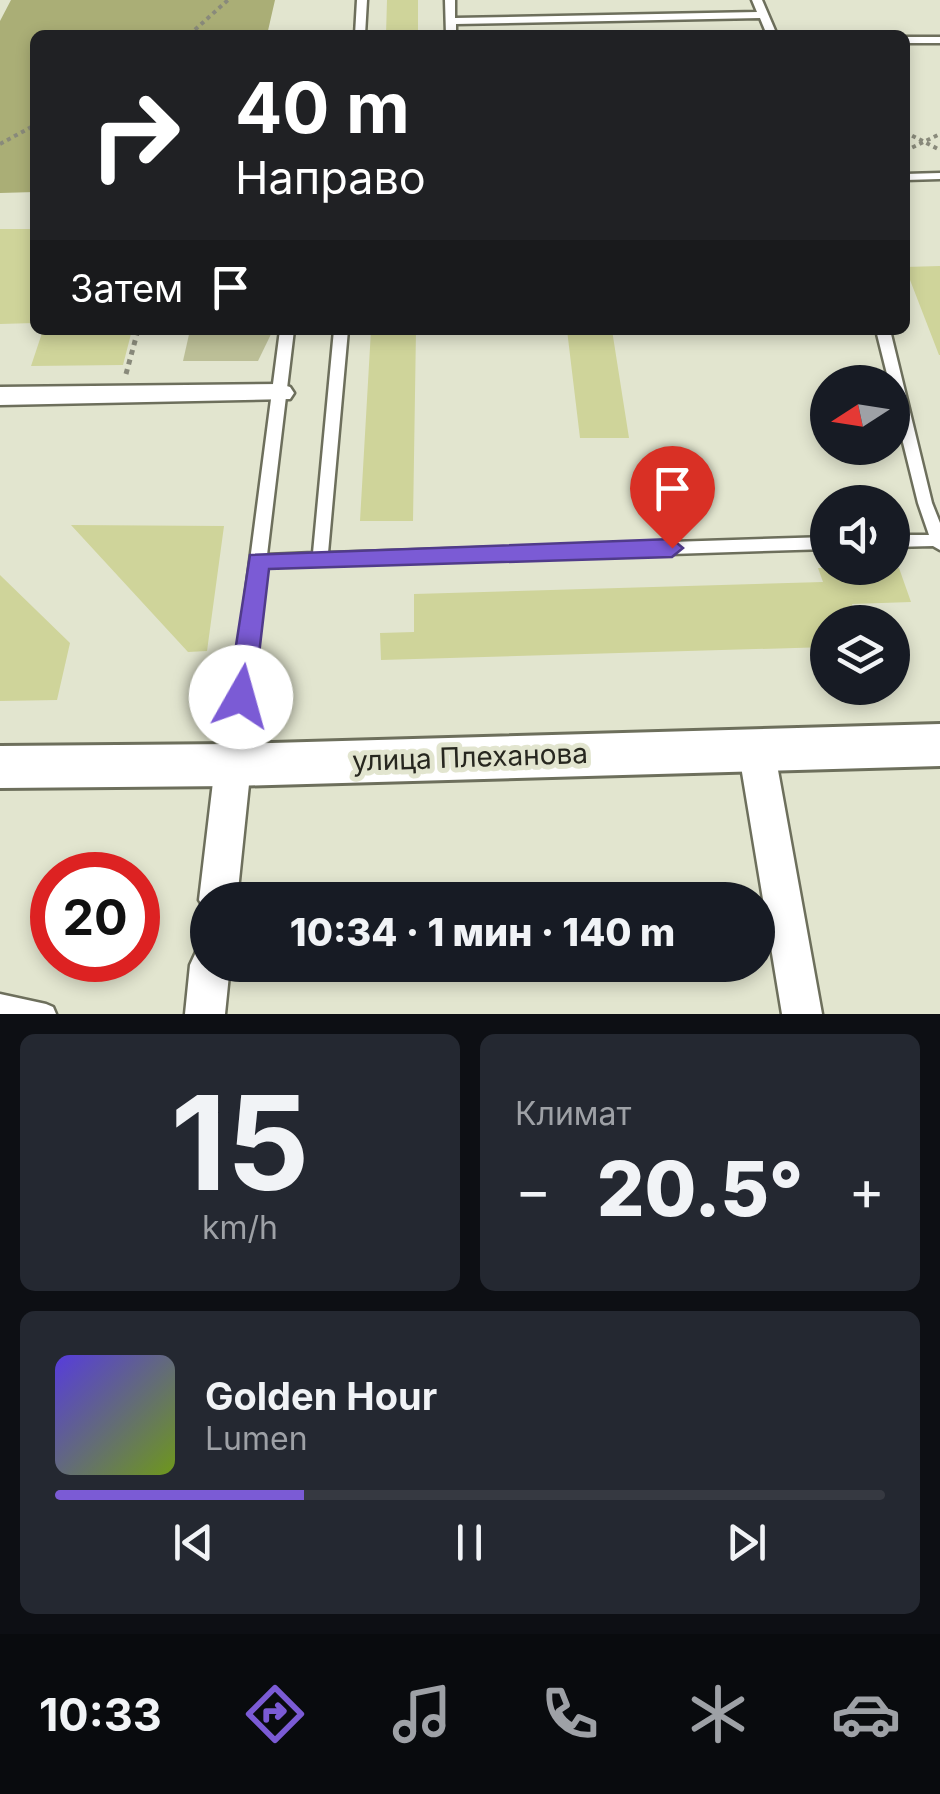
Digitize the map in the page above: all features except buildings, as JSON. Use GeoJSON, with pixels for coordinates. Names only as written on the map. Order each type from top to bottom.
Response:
{"type":"FeatureCollection","features":[{"type":"Feature","properties":{"kind":"main road","name":"улица Плеханова"},"geometry":{"type":"LineString","coordinates":[[0,767],[233,765],[940,744]]}},
{"type":"Feature","properties":{"kind":"street"},"geometry":{"type":"LineString","coordinates":[[0,396],[280,393]]}},
{"type":"Feature","properties":{"kind":"street"},"geometry":{"type":"LineString","coordinates":[[756,748],[802,1014]]}},
{"type":"Feature","properties":{"kind":"street"},"geometry":{"type":"LineString","coordinates":[[220,882],[233,765]]}},
{"type":"Feature","properties":{"kind":"street"},"geometry":{"type":"LineString","coordinates":[[205,1014],[208,982]]}},
{"type":"Feature","properties":{"kind":"lane"},"geometry":{"type":"LineString","coordinates":[[360,30],[362,0]]}},
{"type":"Feature","properties":{"kind":"lane"},"geometry":{"type":"LineString","coordinates":[[450,0],[450,30]]}},
{"type":"Feature","properties":{"kind":"lane"},"geometry":{"type":"LineString","coordinates":[[757,0],[770,30]]}},
{"type":"Feature","properties":{"kind":"lane"},"geometry":{"type":"LineString","coordinates":[[451,21],[762,15]]}},
{"type":"Feature","properties":{"kind":"lane"},"geometry":{"type":"LineString","coordinates":[[910,40],[940,40]]}},
{"type":"Feature","properties":{"kind":"lane"},"geometry":{"type":"LineString","coordinates":[[910,177],[940,176]]}},
{"type":"Feature","properties":{"kind":"lane"},"geometry":{"type":"LineString","coordinates":[[233,765],[286,335]]}},
{"type":"Feature","properties":{"kind":"lane"},"geometry":{"type":"LineString","coordinates":[[320,559],[341,335]]}},
{"type":"Feature","properties":{"kind":"lane"},"geometry":{"type":"LineString","coordinates":[[884,335],[933,503],[939,542],[910,541]]}},
{"type":"Feature","properties":{"kind":"lane"},"geometry":{"type":"LineString","coordinates":[[258,561],[810,544]]}},
{"type":"Feature","properties":{"kind":"lane"},"geometry":{"type":"LineString","coordinates":[[0,1004],[46,1014]]}},
{"type":"Feature","properties":{"kind":"path"},"geometry":{"type":"LineString","coordinates":[[195,30],[228,0]]}},
{"type":"Feature","properties":{"kind":"path"},"geometry":{"type":"LineString","coordinates":[[0,144],[30,128]]}},
{"type":"Feature","properties":{"kind":"path"},"geometry":{"type":"LineString","coordinates":[[910,134],[940,150]]}},
{"type":"Feature","properties":{"kind":"path"},"geometry":{"type":"LineString","coordinates":[[910,150],[940,134]]}},
{"type":"Feature","properties":{"kind":"green space"},"geometry":{"type":"Polygon","coordinates":[[[11,0],[275,0],[268,30],[30,30],[30,192],[0,193],[0,21],[11,0]]]}},
{"type":"Feature","properties":{"kind":"green space"},"geometry":{"type":"Polygon","coordinates":[[[189,335],[271,335],[258,361],[183,361],[189,335]]]}},
{"type":"Feature","properties":{"kind":"route"},"geometry":{"type":"LineString","coordinates":[[241,697],[258,561],[672,548]]}}]}
